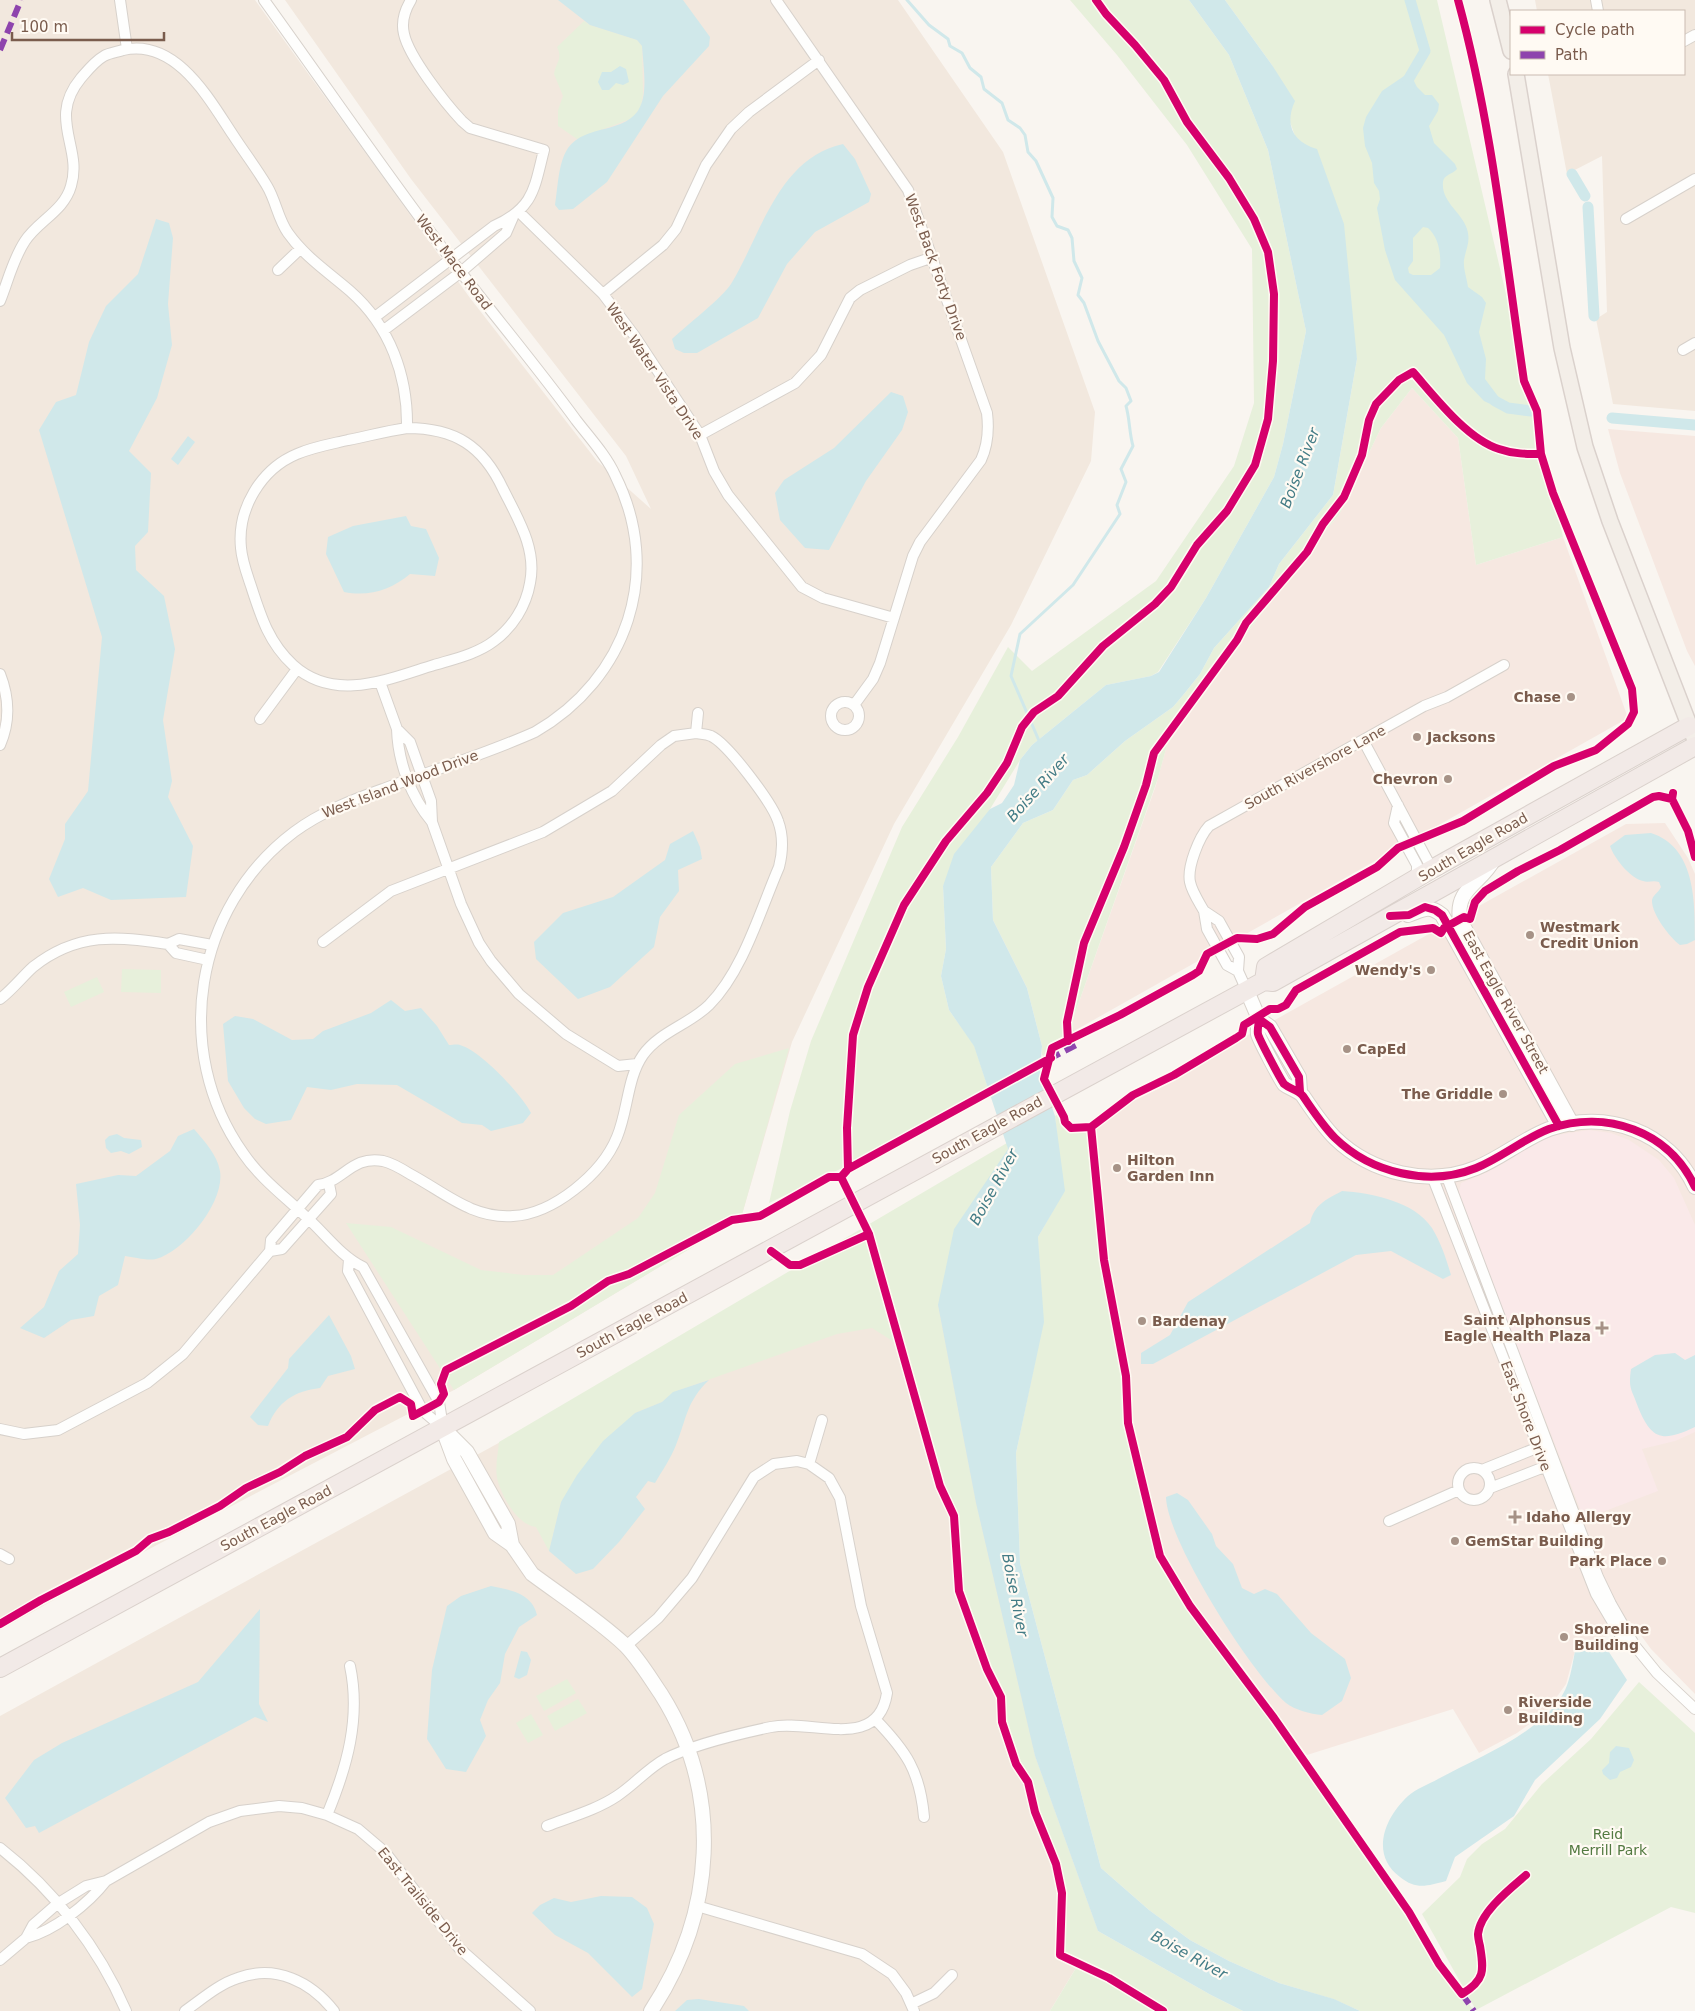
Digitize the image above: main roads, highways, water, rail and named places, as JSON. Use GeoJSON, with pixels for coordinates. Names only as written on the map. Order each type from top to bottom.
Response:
{"type":"FeatureCollection","features":[{"type":"Feature","properties":{"kind":"highway","name":"South Eagle Road"},"geometry":{"type":"LineString","coordinates":[[1264,981],[1266,967],[1408,883],[1693,730]]}},
{"type":"Feature","properties":{"kind":"highway","name":"South Eagle Road"},"geometry":{"type":"LineString","coordinates":[[0,1668],[754,1260],[1058,1092],[1264,981],[1273,982],[1695,746]]}},
{"type":"Feature","properties":{"kind":"highway"},"geometry":{"type":"LineString","coordinates":[[1387,917],[1406,895],[1427,882],[1432,869]]}},
{"type":"Feature","properties":{"kind":"main road"},"geometry":{"type":"LineString","coordinates":[[1498,0],[1510,47]]}},
{"type":"Feature","properties":{"kind":"main road"},"geometry":{"type":"LineString","coordinates":[[1516,75],[1562,348],[1585,447],[1610,521],[1693,730]]}},
{"type":"Feature","properties":{"kind":"water"},"geometry":{"type":"Polygon","coordinates":[[[558,0],[683,0],[710,37],[709,46],[663,96],[607,182],[573,209],[559,210],[555,205],[559,175],[562,161],[568,148],[575,140],[585,135],[616,126],[634,116],[642,101],[644,77],[642,46],[637,40],[590,25],[558,0]]]}},
{"type":"Feature","properties":{"kind":"water","name":"Boise River"},"geometry":{"type":"Polygon","coordinates":[[[1189,0],[1225,0],[1272,65],[1295,101],[1290,118],[1293,131],[1302,142],[1317,149],[1344,224],[1357,359],[1333,495],[1279,564],[1269,587],[1214,648],[1200,674],[1173,707],[1125,741],[1087,775],[1073,780],[1053,810],[1023,823],[991,867],[993,920],[1027,988],[1042,1046],[1040,1073],[1055,1116],[1065,1191],[1038,1237],[1044,1322],[1016,1453],[1020,1563],[1101,1868],[1149,1910],[1190,1940],[1229,1961],[1279,1983],[1334,1999],[1360,2011],[1243,2011],[1098,1931],[1035,1756],[976,1503],[938,1305],[954,1229],[1008,1149],[974,1046],[949,1010],[941,976],[946,949],[943,886],[954,854],[990,809],[1002,803],[1014,785],[1020,760],[1032,745],[1106,685],[1151,676],[1159,672],[1206,598],[1274,477],[1283,444],[1306,331],[1268,150],[1229,55],[1189,0]]]}},
{"type":"Feature","properties":{"kind":"water"},"geometry":{"type":"Polygon","coordinates":[[[620,66],[626,69],[629,82],[623,85],[616,83],[609,90],[602,90],[598,82],[602,72],[611,72],[620,66]]]}},
{"type":"Feature","properties":{"kind":"water"},"geometry":{"type":"Polygon","coordinates":[[[1407,74],[1411,75],[1417,87],[1425,95],[1432,95],[1439,104],[1438,111],[1429,126],[1434,143],[1455,164],[1457,169],[1443,180],[1443,189],[1448,201],[1461,217],[1467,229],[1468,241],[1464,263],[1468,287],[1482,297],[1486,303],[1479,332],[1486,359],[1485,379],[1500,399],[1506,403],[1507,412],[1484,401],[1467,383],[1444,335],[1395,280],[1385,250],[1377,208],[1380,199],[1379,191],[1374,183],[1372,163],[1365,146],[1363,128],[1366,117],[1382,91],[1407,74]],[[1423,227],[1413,238],[1413,261],[1408,268],[1409,273],[1413,275],[1431,275],[1440,268],[1440,257],[1435,236],[1428,228],[1423,227]]]}},
{"type":"Feature","properties":{"kind":"water"},"geometry":{"type":"Polygon","coordinates":[[[843,144],[855,159],[871,194],[869,202],[815,232],[787,264],[758,318],[697,353],[684,353],[675,349],[672,339],[727,290],[762,222],[787,182],[802,165],[821,152],[843,144]]]}},
{"type":"Feature","properties":{"kind":"water"},"geometry":{"type":"Polygon","coordinates":[[[156,219],[169,223],[173,238],[168,304],[172,345],[157,398],[129,451],[151,473],[148,532],[135,546],[136,570],[164,596],[175,649],[163,720],[172,781],[168,797],[193,846],[186,897],[111,900],[83,888],[58,897],[49,879],[65,839],[65,824],[88,791],[102,637],[39,430],[56,402],[76,395],[89,342],[106,306],[138,274],[156,219]]]}},
{"type":"Feature","properties":{"kind":"water"},"geometry":{"type":"Polygon","coordinates":[[[891,392],[903,396],[908,412],[902,430],[866,481],[829,550],[805,548],[780,520],[775,493],[784,480],[834,448],[891,392]]]}},
{"type":"Feature","properties":{"kind":"water"},"geometry":{"type":"Polygon","coordinates":[[[188,436],[195,442],[178,465],[171,459],[188,436]]]}},
{"type":"Feature","properties":{"kind":"water"},"geometry":{"type":"Polygon","coordinates":[[[406,516],[411,526],[426,529],[439,558],[435,576],[410,574],[403,580],[379,591],[362,594],[344,592],[326,554],[328,537],[353,526],[406,516]]]}},
{"type":"Feature","properties":{"kind":"water"},"geometry":{"type":"Polygon","coordinates":[[[693,831],[700,847],[702,859],[678,870],[679,891],[660,917],[654,947],[610,987],[578,999],[536,959],[534,942],[563,913],[613,897],[665,860],[670,844],[693,831]]]}},
{"type":"Feature","properties":{"kind":"water"},"geometry":{"type":"Polygon","coordinates":[[[1651,833],[1666,840],[1676,850],[1684,862],[1690,877],[1693,892],[1695,940],[1687,944],[1680,945],[1676,942],[1666,931],[1655,912],[1652,900],[1661,887],[1659,882],[1645,882],[1633,876],[1619,862],[1610,846],[1625,835],[1651,833]]]}},
{"type":"Feature","properties":{"kind":"water"},"geometry":{"type":"Polygon","coordinates":[[[391,1000],[405,1011],[421,1008],[437,1026],[449,1045],[459,1045],[469,1049],[479,1055],[500,1074],[519,1095],[531,1113],[523,1123],[491,1131],[482,1125],[462,1123],[397,1085],[357,1084],[331,1090],[307,1087],[291,1120],[266,1124],[255,1119],[244,1108],[228,1081],[223,1024],[235,1016],[253,1019],[292,1040],[313,1039],[323,1031],[371,1013],[391,1000]]]}},
{"type":"Feature","properties":{"kind":"water"},"geometry":{"type":"Polygon","coordinates":[[[194,1129],[210,1148],[220,1171],[220,1183],[216,1197],[201,1224],[179,1246],[156,1259],[125,1256],[118,1285],[99,1296],[94,1316],[71,1320],[44,1338],[20,1328],[44,1307],[59,1271],[78,1254],[80,1225],[76,1184],[118,1175],[136,1176],[170,1151],[178,1136],[194,1129]]]}},
{"type":"Feature","properties":{"kind":"water"},"geometry":{"type":"Polygon","coordinates":[[[117,1134],[124,1138],[141,1140],[142,1147],[129,1154],[121,1151],[111,1153],[106,1148],[105,1140],[109,1136],[117,1134]]]}},
{"type":"Feature","properties":{"kind":"water"},"geometry":{"type":"Polygon","coordinates":[[[1342,1191],[1378,1196],[1414,1211],[1432,1228],[1443,1251],[1451,1275],[1443,1279],[1391,1251],[1356,1255],[1153,1364],[1141,1364],[1141,1353],[1170,1335],[1188,1302],[1310,1223],[1317,1207],[1325,1200],[1342,1191]]]}},
{"type":"Feature","properties":{"kind":"water"},"geometry":{"type":"Polygon","coordinates":[[[329,1315],[351,1356],[355,1369],[328,1376],[320,1388],[311,1389],[288,1399],[277,1410],[268,1426],[258,1425],[250,1417],[288,1368],[289,1359],[329,1315]]]}},
{"type":"Feature","properties":{"kind":"water"},"geometry":{"type":"Polygon","coordinates":[[[1675,1353],[1685,1360],[1695,1355],[1695,1427],[1667,1436],[1660,1435],[1648,1427],[1632,1393],[1630,1376],[1631,1369],[1655,1355],[1675,1353]]]}},
{"type":"Feature","properties":{"kind":"water"},"geometry":{"type":"Polygon","coordinates":[[[709,1380],[691,1403],[674,1450],[655,1483],[648,1481],[636,1497],[645,1509],[619,1542],[593,1569],[576,1574],[549,1551],[561,1502],[577,1475],[603,1441],[635,1413],[662,1402],[673,1392],[709,1380]]]}},
{"type":"Feature","properties":{"kind":"water"},"geometry":{"type":"Polygon","coordinates":[[[1177,1493],[1188,1500],[1212,1534],[1216,1546],[1233,1564],[1242,1588],[1254,1594],[1265,1589],[1277,1594],[1311,1633],[1345,1659],[1351,1678],[1342,1701],[1322,1715],[1313,1714],[1298,1710],[1286,1703],[1271,1688],[1233,1637],[1195,1574],[1180,1544],[1170,1517],[1166,1497],[1177,1493]]]}},
{"type":"Feature","properties":{"kind":"water"},"geometry":{"type":"Polygon","coordinates":[[[491,1586],[513,1591],[525,1597],[537,1615],[519,1627],[505,1654],[500,1683],[488,1700],[480,1720],[486,1736],[466,1772],[446,1769],[427,1739],[432,1670],[447,1606],[461,1596],[491,1586]]]}},
{"type":"Feature","properties":{"kind":"water"},"geometry":{"type":"Polygon","coordinates":[[[260,1609],[259,1704],[268,1722],[255,1717],[39,1833],[35,1826],[26,1828],[5,1798],[34,1760],[62,1743],[198,1682],[260,1609]]]}},
{"type":"Feature","properties":{"kind":"water"},"geometry":{"type":"Polygon","coordinates":[[[1597,1641],[1607,1649],[1627,1680],[1600,1719],[1535,1780],[1514,1816],[1455,1857],[1446,1881],[1422,1886],[1411,1884],[1400,1877],[1385,1858],[1383,1848],[1387,1825],[1400,1805],[1415,1791],[1494,1750],[1534,1725],[1553,1708],[1564,1693],[1575,1651],[1585,1644],[1597,1641]]]}},
{"type":"Feature","properties":{"kind":"water"},"geometry":{"type":"Polygon","coordinates":[[[521,1651],[527,1652],[531,1660],[527,1675],[519,1679],[514,1677],[521,1651]]]}},
{"type":"Feature","properties":{"kind":"water"},"geometry":{"type":"Polygon","coordinates":[[[1616,1746],[1629,1748],[1634,1760],[1631,1767],[1620,1772],[1617,1778],[1610,1780],[1603,1774],[1602,1770],[1609,1763],[1610,1752],[1616,1746]]]}},
{"type":"Feature","properties":{"kind":"water"},"geometry":{"type":"Polygon","coordinates":[[[601,1896],[632,1897],[647,1908],[654,1924],[642,1989],[632,1997],[588,1953],[555,1935],[532,1913],[540,1905],[554,1898],[571,1902],[601,1896]]]}},
{"type":"Feature","properties":{"kind":"water"},"geometry":{"type":"Polygon","coordinates":[[[699,1999],[744,2006],[749,2011],[675,2011],[687,2000],[699,1999]]]}},
{"type":"Feature","properties":{"kind":"waterway"},"geometry":{"type":"LineString","coordinates":[[907,0],[929,25],[948,39],[950,46],[962,53],[970,68],[981,77],[984,89],[1002,103],[1008,120],[1020,128],[1025,135],[1028,152],[1036,161],[1053,198],[1052,217],[1057,226],[1068,230],[1072,238],[1074,261],[1082,278],[1078,295],[1084,303],[1098,341],[1119,381],[1126,388],[1131,401],[1126,406],[1133,446],[1121,469],[1126,482],[1117,505],[1120,514],[1073,585],[1020,634],[1011,676],[1040,743]]}},
{"type":"Feature","properties":{"kind":"waterway"},"geometry":{"type":"LineString","coordinates":[[1409,87],[1408,80],[1425,51],[1410,0]]}},
{"type":"Feature","properties":{"kind":"waterway"},"geometry":{"type":"LineString","coordinates":[[1572,174],[1585,196]]}},
{"type":"Feature","properties":{"kind":"waterway"},"geometry":{"type":"LineString","coordinates":[[1588,207],[1594,316]]}},
{"type":"Feature","properties":{"kind":"waterway"},"geometry":{"type":"LineString","coordinates":[[1495,401],[1508,408],[1531,411]]}},
{"type":"Feature","properties":{"kind":"waterway"},"geometry":{"type":"LineString","coordinates":[[1612,418],[1695,425]]}},
{"type":"Feature","properties":{"kind":"place","name":"Chase"},"geometry":{"type":"Point","coordinates":[1571,697]}},
{"type":"Feature","properties":{"kind":"place","name":"Jacksons"},"geometry":{"type":"Point","coordinates":[1417,737]}},
{"type":"Feature","properties":{"kind":"place","name":"Chevron"},"geometry":{"type":"Point","coordinates":[1448,779]}},
{"type":"Feature","properties":{"kind":"place","name":"Westmark Credit Union"},"geometry":{"type":"Point","coordinates":[1530,935]}},
{"type":"Feature","properties":{"kind":"place","name":"Wendy's"},"geometry":{"type":"Point","coordinates":[1431,970]}},
{"type":"Feature","properties":{"kind":"place","name":"CapEd"},"geometry":{"type":"Point","coordinates":[1347,1049]}},
{"type":"Feature","properties":{"kind":"place","name":"The Griddle"},"geometry":{"type":"Point","coordinates":[1503,1094]}},
{"type":"Feature","properties":{"kind":"place","name":"Hilton Garden Inn"},"geometry":{"type":"Point","coordinates":[1117,1168]}},
{"type":"Feature","properties":{"kind":"place","name":"Bardenay"},"geometry":{"type":"Point","coordinates":[1142,1321]}},
{"type":"Feature","properties":{"kind":"place","name":"Saint Alphonsus Eagle Health Plaza"},"geometry":{"type":"Point","coordinates":[1602,1328]}},
{"type":"Feature","properties":{"kind":"place","name":"Idaho Allergy"},"geometry":{"type":"Point","coordinates":[1515,1517]}},
{"type":"Feature","properties":{"kind":"place","name":"GemStar Building"},"geometry":{"type":"Point","coordinates":[1455,1541]}},
{"type":"Feature","properties":{"kind":"place","name":"Park Place"},"geometry":{"type":"Point","coordinates":[1662,1561]}},
{"type":"Feature","properties":{"kind":"place","name":"Shoreline Building"},"geometry":{"type":"Point","coordinates":[1564,1637]}},
{"type":"Feature","properties":{"kind":"place","name":"Riverside Building"},"geometry":{"type":"Point","coordinates":[1508,1710]}},
{"type":"Feature","properties":{"kind":"park label","name":"Reid Merrill Park"},"geometry":{"type":"Point","coordinates":[1608,1842]}}]}
